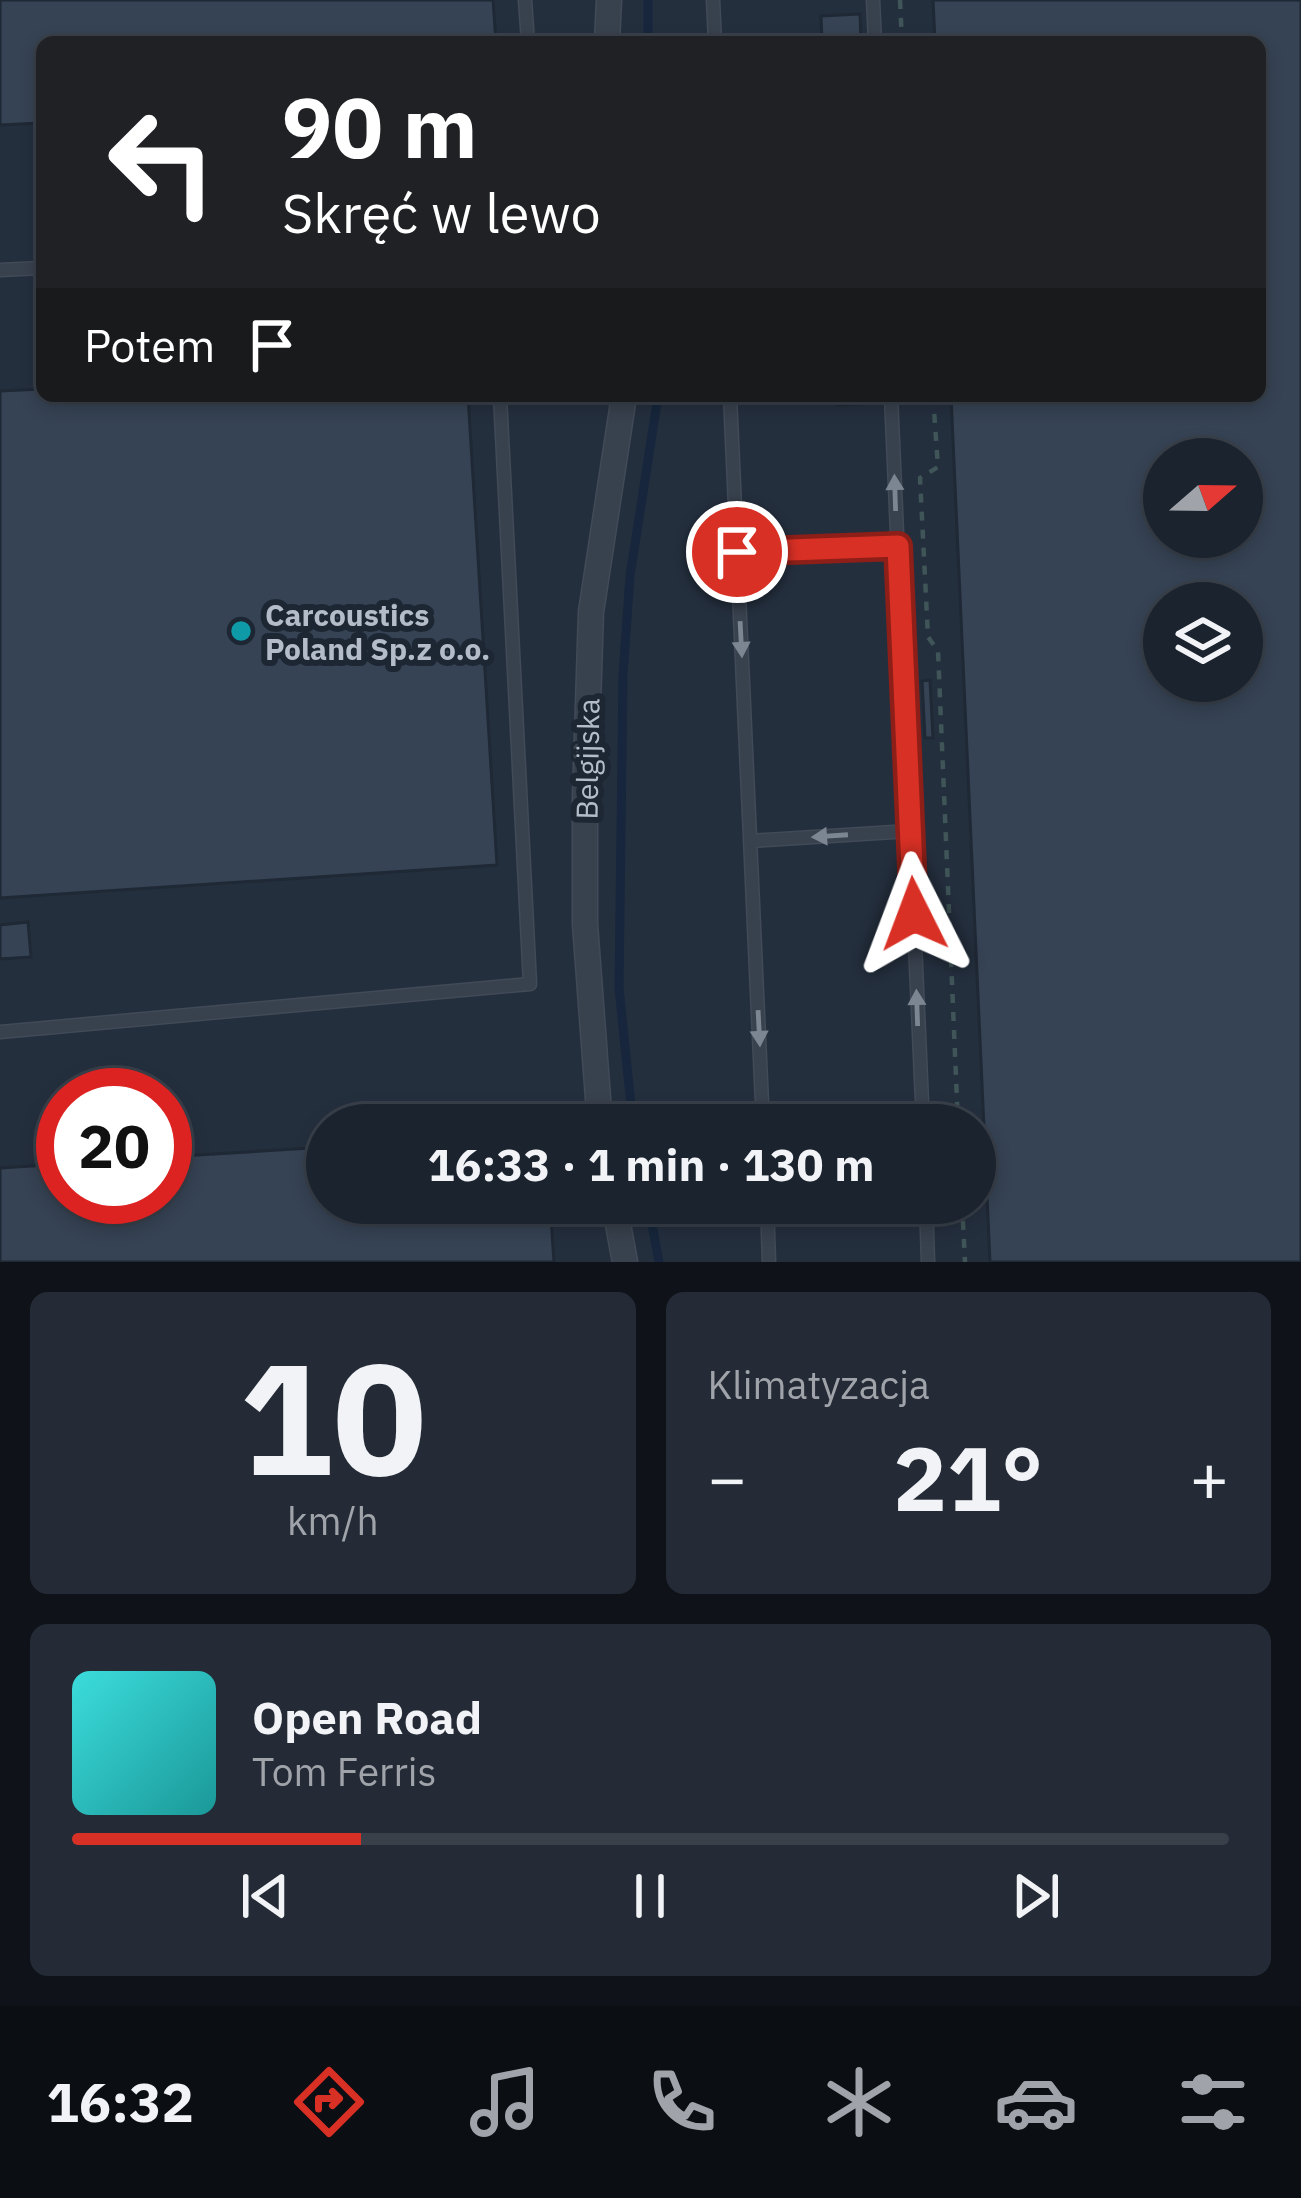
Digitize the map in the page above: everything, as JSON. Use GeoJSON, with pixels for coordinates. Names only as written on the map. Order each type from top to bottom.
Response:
{"type":"FeatureCollection","features":[{"type":"Feature","properties":{"kind":"street"},"geometry":{"type":"LineString","coordinates":[[607,36],[608,0]]}},
{"type":"Feature","properties":{"kind":"street","name":"Belgijska"},"geometry":{"type":"LineString","coordinates":[[598,1104],[585,924],[584,797],[591,612],[623,402]]}},
{"type":"Feature","properties":{"kind":"street"},"geometry":{"type":"LineString","coordinates":[[618,1224],[625,1262]]}},
{"type":"Feature","properties":{"kind":"lane"},"geometry":{"type":"LineString","coordinates":[[525,0],[528,36]]}},
{"type":"Feature","properties":{"kind":"lane"},"geometry":{"type":"LineString","coordinates":[[713,0],[715,36]]}},
{"type":"Feature","properties":{"kind":"lane"},"geometry":{"type":"LineString","coordinates":[[873,0],[875,36]]}},
{"type":"Feature","properties":{"kind":"lane"},"geometry":{"type":"LineString","coordinates":[[0,270],[36,268]]}},
{"type":"Feature","properties":{"kind":"lane"},"geometry":{"type":"LineString","coordinates":[[0,1031],[530,984],[500,402]]}},
{"type":"Feature","properties":{"kind":"lane"},"geometry":{"type":"LineString","coordinates":[[730,402],[763,1104]]}},
{"type":"Feature","properties":{"kind":"lane"},"geometry":{"type":"LineString","coordinates":[[891,402],[921,1104]]}},
{"type":"Feature","properties":{"kind":"lane"},"geometry":{"type":"LineString","coordinates":[[737,552],[898,546]]}},
{"type":"Feature","properties":{"kind":"lane"},"geometry":{"type":"LineString","coordinates":[[750,841],[910,831]]}},
{"type":"Feature","properties":{"kind":"lane"},"geometry":{"type":"LineString","coordinates":[[768,1224],[769,1262]]}},
{"type":"Feature","properties":{"kind":"lane"},"geometry":{"type":"LineString","coordinates":[[927,1224],[928,1262]]}},
{"type":"Feature","properties":{"kind":"path"},"geometry":{"type":"LineString","coordinates":[[900,0],[902,36]]}},
{"type":"Feature","properties":{"kind":"path"},"geometry":{"type":"LineString","coordinates":[[933,402],[938,467],[920,478],[928,638],[938,651],[957,1104]]}},
{"type":"Feature","properties":{"kind":"path"},"geometry":{"type":"LineString","coordinates":[[963,1224],[965,1262]]}},
{"type":"Feature","properties":{"kind":"building"},"geometry":{"type":"Polygon","coordinates":[[[0,0],[493,0],[496,36],[36,36],[36,123],[0,125],[0,0]]]}},
{"type":"Feature","properties":{"kind":"building"},"geometry":{"type":"Polygon","coordinates":[[[933,0],[1301,0],[1301,1262],[990,1262],[988,1224],[996,1224],[996,1104],[983,1104],[951,402],[1266,402],[1266,36],[935,36],[933,0]]]}},
{"type":"Feature","properties":{"kind":"building"},"geometry":{"type":"Polygon","coordinates":[[[860,14],[861,36],[822,36],[821,16],[860,14]]]}},
{"type":"Feature","properties":{"kind":"building","name":"Carcoustics Poland Sp.z o.o."},"geometry":{"type":"Polygon","coordinates":[[[36,389],[36,402],[468,402],[497,865],[0,898],[0,391],[36,389]]]}},
{"type":"Feature","properties":{"kind":"building"},"geometry":{"type":"Polygon","coordinates":[[[930,680],[933,738],[925,738],[922,681],[930,680]]]}},
{"type":"Feature","properties":{"kind":"building"},"geometry":{"type":"Polygon","coordinates":[[[28,922],[31,957],[0,959],[0,925],[28,922]]]}},
{"type":"Feature","properties":{"kind":"building"},"geometry":{"type":"Polygon","coordinates":[[[306,1148],[306,1224],[551,1224],[554,1262],[0,1262],[0,1168],[36,1166],[36,1224],[192,1224],[192,1155],[306,1148]]]}},
{"type":"Feature","properties":{"kind":"waterway"},"geometry":{"type":"LineString","coordinates":[[648,0],[648,36]]}},
{"type":"Feature","properties":{"kind":"waterway"},"geometry":{"type":"LineString","coordinates":[[631,1104],[619,988],[623,675],[630,576],[657,402]]}},
{"type":"Feature","properties":{"kind":"waterway"},"geometry":{"type":"LineString","coordinates":[[652,1224],[659,1262]]}},
{"type":"Feature","properties":{"kind":"place","name":"Carcoustics Poland Sp.z o.o."},"geometry":{"type":"Point","coordinates":[241,631]}},
{"type":"Feature","properties":{"kind":"route"},"geometry":{"type":"LineString","coordinates":[[737,552],[898,546],[914,914]]}}]}
